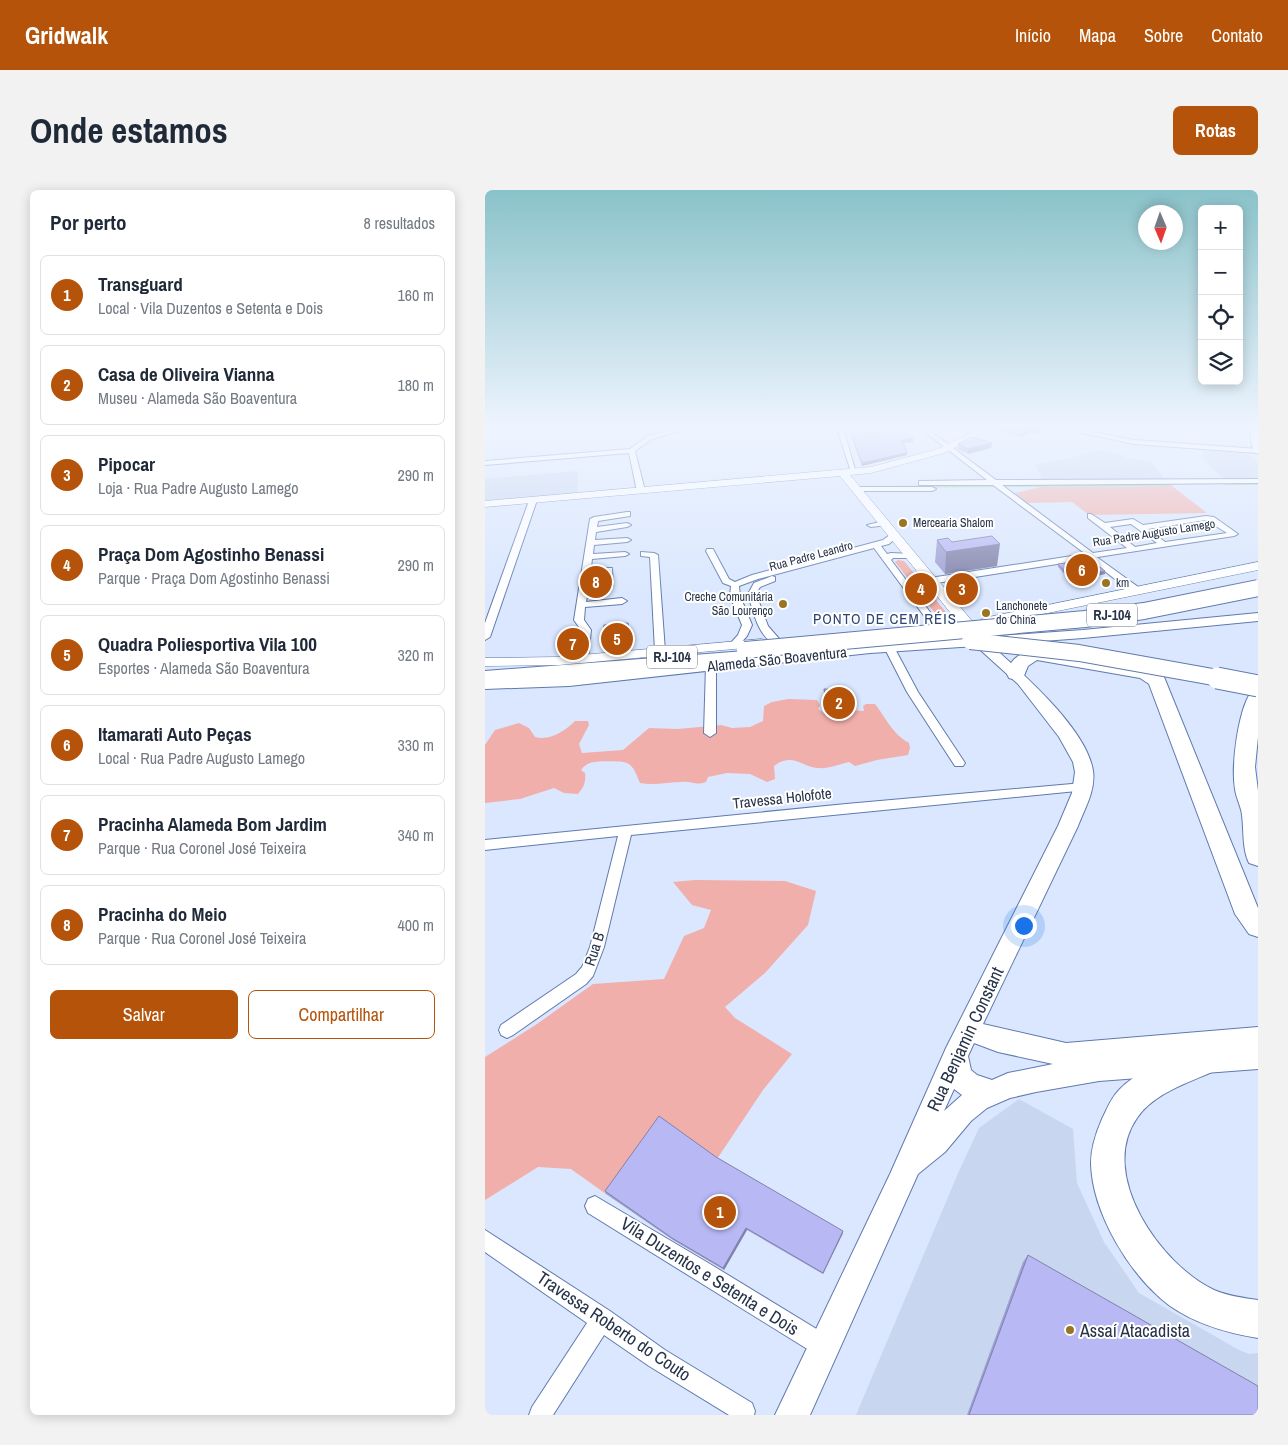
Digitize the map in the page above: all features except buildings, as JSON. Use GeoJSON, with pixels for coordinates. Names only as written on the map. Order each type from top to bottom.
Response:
{"type":"FeatureCollection","features":[{"type":"Feature","properties":{"kind":"highway","name":"RJ-104"},"geometry":{"type":"LineString","coordinates":[[485,662],[505,665],[557,667],[1085,619],[1144,611],[1258,588]]}},
{"type":"Feature","properties":{"kind":"highway"},"geometry":{"type":"LineString","coordinates":[[485,677],[564,672],[741,650],[933,641],[1011,643],[1105,656],[1258,686]]}},
{"type":"Feature","properties":{"kind":"highway"},"geometry":{"type":"LineString","coordinates":[[979,642],[1014,645],[1036,655],[1145,674],[1157,681],[1237,889],[1248,914],[1258,926]]}},
{"type":"Feature","properties":{"kind":"highway"},"geometry":{"type":"LineString","coordinates":[[1016,674],[1017,665],[1022,660],[1036,655]]}},
{"type":"Feature","properties":{"kind":"highway"},"geometry":{"type":"LineString","coordinates":[[1258,696],[1251,724],[1245,772],[1246,789],[1255,804],[1258,857]]}},
{"type":"Feature","properties":{"kind":"highway"},"geometry":{"type":"LineString","coordinates":[[1227,1055],[1150,1085],[1126,1105],[1113,1131],[1108,1164],[1117,1205],[1136,1244],[1165,1278],[1199,1302],[1231,1315],[1258,1319]]}},
{"type":"Feature","properties":{"kind":"main road"},"geometry":{"type":"LineString","coordinates":[[485,504],[697,485]]}},
{"type":"Feature","properties":{"kind":"main road"},"geometry":{"type":"LineString","coordinates":[[855,487],[861,501],[884,523],[930,582],[967,624]]}},
{"type":"Feature","properties":{"kind":"main road","name":"Alameda São Boaventura"},"geometry":{"type":"LineString","coordinates":[[485,662],[583,659],[660,652],[741,650],[776,641],[967,624],[999,620],[1258,566]]}},
{"type":"Feature","properties":{"kind":"main road"},"geometry":{"type":"LineString","coordinates":[[1014,645],[1258,617]]}},
{"type":"Feature","properties":{"kind":"main road","name":"Rua Benjamin Constant"},"geometry":{"type":"LineString","coordinates":[[792,1415],[825,1348],[955,1056],[1068,826],[1083,787],[1083,764],[1075,746],[1016,674],[979,642],[967,624]]}},
{"type":"Feature","properties":{"kind":"main road"},"geometry":{"type":"LineString","coordinates":[[865,634],[880,636],[885,640],[883,645],[870,649]]}},
{"type":"Feature","properties":{"kind":"main road","name":"Alameda São Boaventura"},"geometry":{"type":"LineString","coordinates":[[485,684],[569,681],[870,649],[979,642]]}},
{"type":"Feature","properties":{"kind":"main road","name":"Rua Benjamin Constant"},"geometry":{"type":"LineString","coordinates":[[1014,645],[1016,674]]}},
{"type":"Feature","properties":{"kind":"main road"},"geometry":{"type":"LineString","coordinates":[[969,1030],[998,1040],[1023,1044],[1065,1055],[1227,1055]]}},
{"type":"Feature","properties":{"kind":"main road"},"geometry":{"type":"LineString","coordinates":[[907,1167],[935,1142],[961,1112],[991,1092],[1036,1079],[1099,1069],[1227,1055],[1258,1039]]}},
{"type":"Feature","properties":{"kind":"main road"},"geometry":{"type":"LineString","coordinates":[[955,1056],[959,1077],[965,1083],[991,1092]]}},
{"type":"Feature","properties":{"kind":"street"},"geometry":{"type":"LineString","coordinates":[[640,485],[641,490]]}},
{"type":"Feature","properties":{"kind":"street"},"geometry":{"type":"LineString","coordinates":[[998,485],[1137,591]]}},
{"type":"Feature","properties":{"kind":"street"},"geometry":{"type":"LineString","coordinates":[[855,487],[1002,488]]}},
{"type":"Feature","properties":{"kind":"street"},"geometry":{"type":"LineString","coordinates":[[485,637],[533,500]]}},
{"type":"Feature","properties":{"kind":"street"},"geometry":{"type":"LineString","coordinates":[[583,659],[586,630],[579,620],[594,519],[627,514]]}},
{"type":"Feature","properties":{"kind":"street"},"geometry":{"type":"LineString","coordinates":[[1091,516],[1133,549]]}},
{"type":"Feature","properties":{"kind":"street","name":"Rua Padre Augusto Lamego"},"geometry":{"type":"LineString","coordinates":[[930,582],[1234,534],[1211,519],[1206,518],[1141,528]]}},
{"type":"Feature","properties":{"kind":"street"},"geometry":{"type":"LineString","coordinates":[[1103,526],[1133,521],[1164,545]]}},
{"type":"Feature","properties":{"kind":"street"},"geometry":{"type":"LineString","coordinates":[[871,525],[884,523]]}},
{"type":"Feature","properties":{"kind":"street"},"geometry":{"type":"LineString","coordinates":[[593,530],[627,525]]}},
{"type":"Feature","properties":{"kind":"street","name":"Rua Padre Leandro"},"geometry":{"type":"LineString","coordinates":[[776,641],[765,627],[752,594],[757,585],[878,547],[894,536]]}},
{"type":"Feature","properties":{"kind":"street"},"geometry":{"type":"LineString","coordinates":[[591,543],[627,540]]}},
{"type":"Feature","properties":{"kind":"street"},"geometry":{"type":"LineString","coordinates":[[878,547],[936,626]]}},
{"type":"Feature","properties":{"kind":"street","name":"Rua Padre Leandro"},"geometry":{"type":"LineString","coordinates":[[735,585],[755,577],[878,547],[893,548],[908,553]]}},
{"type":"Feature","properties":{"kind":"street"},"geometry":{"type":"LineString","coordinates":[[710,551],[726,581],[735,585],[735,596],[747,625],[742,636],[741,650]]}},
{"type":"Feature","properties":{"kind":"street"},"geometry":{"type":"LineString","coordinates":[[887,560],[891,555],[908,553]]}},
{"type":"Feature","properties":{"kind":"street"},"geometry":{"type":"LineString","coordinates":[[589,557],[625,554]]}},
{"type":"Feature","properties":{"kind":"street"},"geometry":{"type":"LineString","coordinates":[[644,554],[654,555],[660,652]]}},
{"type":"Feature","properties":{"kind":"street"},"geometry":{"type":"LineString","coordinates":[[583,589],[609,586],[609,570],[587,571]]}},
{"type":"Feature","properties":{"kind":"street"},"geometry":{"type":"LineString","coordinates":[[581,604],[622,601]]}},
{"type":"Feature","properties":{"kind":"street"},"geometry":{"type":"LineString","coordinates":[[889,648],[919,706],[959,763]]}},
{"type":"Feature","properties":{"kind":"street"},"geometry":{"type":"LineString","coordinates":[[710,733],[711,666]]}},
{"type":"Feature","properties":{"kind":"street","name":"Travessa Holofote"},"geometry":{"type":"LineString","coordinates":[[485,845],[1083,787]]}},
{"type":"Feature","properties":{"kind":"street","name":"Rua B"},"geometry":{"type":"LineString","coordinates":[[507,1030],[581,979],[588,971],[597,947],[626,830]]}},
{"type":"Feature","properties":{"kind":"street","name":"Vila Duzentos e Setenta e Dois"},"geometry":{"type":"LineString","coordinates":[[595,1206],[703,1270],[825,1348]]}},
{"type":"Feature","properties":{"kind":"street","name":"Travessa Roberto do Couto"},"geometry":{"type":"LineString","coordinates":[[485,1240],[657,1358],[744,1411]]}},
{"type":"Feature","properties":{"kind":"street"},"geometry":{"type":"LineString","coordinates":[[540,1415],[602,1319]]}},
{"type":"Feature","properties":{"kind":"shaded area"},"geometry":{"type":"Polygon","coordinates":[[[485,485],[577,485],[577,493],[485,501],[485,485]]]}},
{"type":"Feature","properties":{"kind":"shaded area"},"geometry":{"type":"Polygon","coordinates":[[[1172,486],[1207,513],[1089,515],[1072,502],[1027,503],[1015,493],[1041,487],[1172,486]]]}},
{"type":"Feature","properties":{"kind":"shaded area"},"geometry":{"type":"Polygon","coordinates":[[[898,560],[904,561],[949,616],[938,617],[895,562],[898,560]]]}},
{"type":"Feature","properties":{"kind":"shaded area"},"geometry":{"type":"Polygon","coordinates":[[[788,699],[817,700],[820,705],[818,709],[827,715],[843,713],[849,710],[864,711],[863,706],[866,704],[875,704],[898,736],[909,743],[908,755],[855,766],[849,762],[822,768],[786,760],[774,766],[775,779],[767,782],[750,774],[727,773],[708,777],[706,782],[699,784],[685,782],[640,783],[633,769],[627,763],[611,761],[593,762],[587,764],[581,770],[585,773],[585,779],[583,787],[578,794],[564,793],[554,788],[520,799],[485,803],[485,745],[495,730],[519,723],[529,728],[535,737],[546,738],[562,732],[575,721],[588,721],[589,725],[579,744],[582,753],[623,750],[649,728],[678,729],[721,725],[732,728],[750,727],[763,721],[764,706],[772,702],[788,699]]]}},
{"type":"Feature","properties":{"kind":"shaded area"},"geometry":{"type":"Polygon","coordinates":[[[695,880],[785,881],[816,891],[808,925],[765,973],[725,1007],[735,1018],[792,1054],[763,1090],[717,1159],[661,1119],[606,1194],[571,1169],[538,1167],[485,1200],[485,1057],[537,1024],[593,984],[664,979],[684,936],[704,928],[711,910],[692,905],[673,882],[695,880]]]}},
{"type":"Feature","properties":{"kind":"shaded area","name":"Assaí Atacadista"},"geometry":{"type":"Polygon","coordinates":[[[1019,1099],[1073,1129],[1077,1183],[1104,1242],[1139,1293],[1239,1350],[1249,1354],[1258,1353],[1258,1397],[967,1415],[856,1415],[979,1128],[1019,1099]]]}},
{"type":"Feature","properties":{"kind":"waterway"},"geometry":{"type":"LineString","coordinates":[[862,487],[1145,485]]}},
{"type":"Feature","properties":{"kind":"place","name":"Mercearia Shalom"},"geometry":{"type":"Point","coordinates":[903,523]}},
{"type":"Feature","properties":{"kind":"place","name":"Itamarati Auto Peças"},"geometry":{"type":"Point","coordinates":[1082,570]}},
{"type":"Feature","properties":{"kind":"place","name":"Pracinha do Meio"},"geometry":{"type":"Point","coordinates":[596,582]}},
{"type":"Feature","properties":{"kind":"place","name":"km"},"geometry":{"type":"Point","coordinates":[1106,583]}},
{"type":"Feature","properties":{"kind":"place","name":"Praça Dom Agostinho Benassi"},"geometry":{"type":"Point","coordinates":[921,589]}},
{"type":"Feature","properties":{"kind":"place","name":"Pipocar"},"geometry":{"type":"Point","coordinates":[962,589]}},
{"type":"Feature","properties":{"kind":"place","name":"Creche Comunitária São Lourenço"},"geometry":{"type":"Point","coordinates":[783,604]}},
{"type":"Feature","properties":{"kind":"place","name":"Lanchonete do China"},"geometry":{"type":"Point","coordinates":[986,613]}},
{"type":"Feature","properties":{"kind":"place","name":"Quadra Poliesportiva Vila 100"},"geometry":{"type":"Point","coordinates":[617,639]}},
{"type":"Feature","properties":{"kind":"place","name":"Pracinha Alameda Bom Jardim"},"geometry":{"type":"Point","coordinates":[573,644]}},
{"type":"Feature","properties":{"kind":"place","name":"Casa de Oliveira Vianna"},"geometry":{"type":"Point","coordinates":[839,703]}},
{"type":"Feature","properties":{"kind":"place","name":"Transguard"},"geometry":{"type":"Point","coordinates":[720,1212]}},
{"type":"Feature","properties":{"kind":"place","name":"Assaí Atacadista"},"geometry":{"type":"Point","coordinates":[1070,1330]}},
{"type":"Feature","properties":{"kind":"district","name":"PONTO DE CEM RÉIS"},"geometry":{"type":"Point","coordinates":[885,618]}}]}
